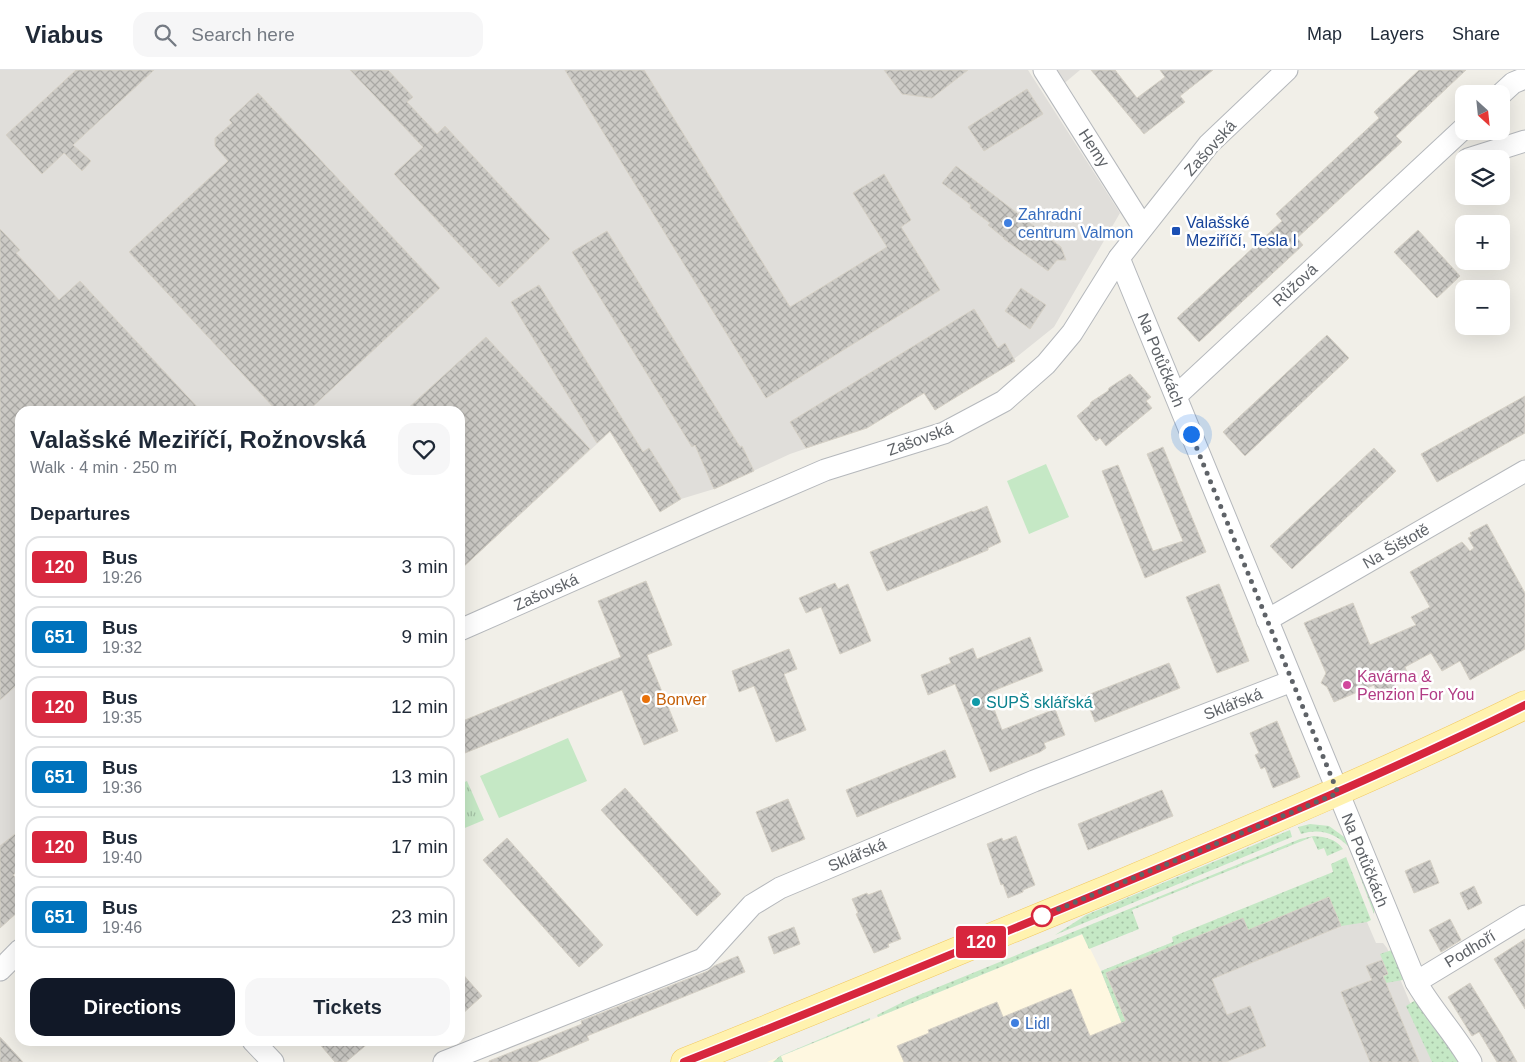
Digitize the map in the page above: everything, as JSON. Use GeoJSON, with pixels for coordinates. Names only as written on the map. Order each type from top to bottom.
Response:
{"type":"FeatureCollection","features":[{"type":"Feature","properties":{"kind":"main road"},"geometry":{"type":"LineString","coordinates":[[685,1062],[959,951],[1338,793],[1525,705]]}},
{"type":"Feature","properties":{"kind":"street","name":"Hemy"},"geometry":{"type":"LineString","coordinates":[[1044,70],[1143,227]]}},
{"type":"Feature","properties":{"kind":"street","name":"Zašovská"},"geometry":{"type":"LineString","coordinates":[[465,628],[825,470],[944,433],[1004,401],[1046,364],[1072,333],[1119,258],[1209,144],[1287,70]]}},
{"type":"Feature","properties":{"kind":"street"},"geometry":{"type":"LineString","coordinates":[[1510,85],[1525,78]]}},
{"type":"Feature","properties":{"kind":"street","name":"Růžová"},"geometry":{"type":"LineString","coordinates":[[1176,396],[1455,136]]}},
{"type":"Feature","properties":{"kind":"street"},"geometry":{"type":"LineString","coordinates":[[1496,150],[1525,141]]}},
{"type":"Feature","properties":{"kind":"street","name":"Růžová"},"geometry":{"type":"LineString","coordinates":[[1415,174],[1455,163]]}},
{"type":"Feature","properties":{"kind":"street","name":"Na Potůčkách"},"geometry":{"type":"LineString","coordinates":[[1119,258],[1416,982],[1425,998],[1459,1042],[1471,1062]]}},
{"type":"Feature","properties":{"kind":"street","name":"Na Šištotě"},"geometry":{"type":"LineString","coordinates":[[1268,620],[1525,471]]}},
{"type":"Feature","properties":{"kind":"street","name":"Sklářská"},"geometry":{"type":"LineString","coordinates":[[444,1062],[703,959],[752,905],[780,888],[1034,781],[1292,682]]}},
{"type":"Feature","properties":{"kind":"street","name":"Podhoří"},"geometry":{"type":"LineString","coordinates":[[1416,982],[1525,916]]}},
{"type":"Feature","properties":{"kind":"street"},"geometry":{"type":"LineString","coordinates":[[0,970],[15,955]]}},
{"type":"Feature","properties":{"kind":"street"},"geometry":{"type":"LineString","coordinates":[[258,1046],[273,1062]]}},
{"type":"Feature","properties":{"kind":"shaded area"},"geometry":{"type":"Polygon","coordinates":[[[0,70],[1028,70],[1120,213],[1054,327],[1014,359],[935,410],[924,393],[866,428],[790,454],[714,489],[681,499],[660,512],[610,432],[465,565],[465,406],[15,406],[15,873],[13,875],[15,877],[15,914],[0,928],[0,70]]]}},
{"type":"Feature","properties":{"kind":"shaded area"},"geometry":{"type":"Polygon","coordinates":[[[1051,70],[1080,70],[1061,86],[1051,70]]]}},
{"type":"Feature","properties":{"kind":"shaded area"},"geometry":{"type":"Polygon","coordinates":[[[1303,890],[1353,902],[1367,922],[1376,943],[1383,943],[1387,948],[1435,1062],[1098,1062],[1126,1034],[1101,971],[1303,890]]]}},
{"type":"Feature","properties":{"kind":"shaded area"},"geometry":{"type":"Polygon","coordinates":[[[1083,934],[1101,971],[1126,1034],[1098,1062],[767,1062],[1083,934]]]}},
{"type":"Feature","properties":{"kind":"green space"},"geometry":{"type":"Polygon","coordinates":[[[1046,464],[1069,517],[1029,534],[1007,481],[1046,464]]]}},
{"type":"Feature","properties":{"kind":"green space"},"geometry":{"type":"Polygon","coordinates":[[[568,738],[587,781],[499,818],[480,776],[568,738]]]}},
{"type":"Feature","properties":{"kind":"green space"},"geometry":{"type":"Polygon","coordinates":[[[467,781],[484,820],[465,828],[465,782],[467,781]]]}},
{"type":"Feature","properties":{"kind":"green space"},"geometry":{"type":"Polygon","coordinates":[[[1310,824],[1329,826],[1347,839],[1375,907],[1374,914],[1349,847],[1338,838],[1327,833],[1308,832],[1301,834],[1298,827],[1310,824]]]}},
{"type":"Feature","properties":{"kind":"green space"},"geometry":{"type":"Polygon","coordinates":[[[1290,830],[1292,837],[1055,935],[1086,915],[1290,830]]]}},
{"type":"Feature","properties":{"kind":"green space"},"geometry":{"type":"Polygon","coordinates":[[[1314,836],[1330,839],[1343,849],[1327,856],[1324,848],[1318,850],[1312,837],[1132,910],[1139,929],[1089,949],[1082,934],[878,1017],[877,1015],[909,999],[1300,839],[1314,836]]]}},
{"type":"Feature","properties":{"kind":"green space"},"geometry":{"type":"Polygon","coordinates":[[[1346,857],[1371,920],[1341,926],[1329,897],[1248,931],[1243,918],[1106,974],[1132,1036],[1098,1062],[1126,1034],[1101,971],[1173,942],[1172,937],[1333,872],[1331,864],[1346,857]]]}},
{"type":"Feature","properties":{"kind":"green space"},"geometry":{"type":"Polygon","coordinates":[[[1392,950],[1408,979],[1386,983],[1383,976],[1388,973],[1380,954],[1392,950]]]}},
{"type":"Feature","properties":{"kind":"green space"},"geometry":{"type":"Polygon","coordinates":[[[1419,998],[1460,1062],[1432,1062],[1406,1006],[1419,998]]]}},
{"type":"Feature","properties":{"kind":"green space"},"geometry":{"type":"Polygon","coordinates":[[[870,1018],[870,1020],[781,1056],[783,1062],[773,1062],[780,1056],[870,1018]]]}},
{"type":"Feature","properties":{"kind":"building"},"geometry":{"type":"Polygon","coordinates":[[[76,70],[154,70],[73,145],[91,161],[82,171],[64,153],[42,174],[6,135],[76,70]]]}},
{"type":"Feature","properties":{"kind":"building"},"geometry":{"type":"Polygon","coordinates":[[[350,70],[388,70],[413,97],[407,102],[437,134],[445,126],[550,239],[499,287],[394,174],[423,147],[350,70]]]}},
{"type":"Feature","properties":{"kind":"building"},"geometry":{"type":"Polygon","coordinates":[[[565,70],[644,70],[790,307],[887,247],[853,193],[884,174],[911,220],[901,227],[940,290],[766,398],[565,70]]]}},
{"type":"Feature","properties":{"kind":"building"},"geometry":{"type":"Polygon","coordinates":[[[884,70],[968,70],[932,98],[902,94],[884,70]]]}},
{"type":"Feature","properties":{"kind":"building"},"geometry":{"type":"Polygon","coordinates":[[[1091,70],[1115,70],[1137,98],[1165,77],[1160,70],[1213,70],[1180,96],[1185,102],[1144,134],[1091,70]]]}},
{"type":"Feature","properties":{"kind":"building"},"geometry":{"type":"Polygon","coordinates":[[[1419,70],[1466,70],[1396,136],[1402,142],[1297,238],[1303,245],[1199,342],[1177,318],[1282,221],[1276,214],[1379,118],[1374,112],[1419,70]]]}},
{"type":"Feature","properties":{"kind":"building"},"geometry":{"type":"Polygon","coordinates":[[[1027,89],[1043,114],[984,151],[968,127],[1027,89]]]}},
{"type":"Feature","properties":{"kind":"building"},"geometry":{"type":"Polygon","coordinates":[[[258,93],[440,288],[313,406],[272,406],[129,252],[228,161],[215,146],[215,138],[232,123],[229,120],[258,93]]]}},
{"type":"Feature","properties":{"kind":"building"},"geometry":{"type":"Polygon","coordinates":[[[956,166],[1061,247],[1066,260],[1057,260],[1048,271],[1004,239],[988,225],[990,223],[970,208],[971,205],[942,183],[956,166]]]}},
{"type":"Feature","properties":{"kind":"building"},"geometry":{"type":"Polygon","coordinates":[[[0,229],[20,250],[16,253],[59,300],[80,281],[196,406],[15,406],[15,686],[0,700],[0,229]]]}},
{"type":"Feature","properties":{"kind":"building"},"geometry":{"type":"Polygon","coordinates":[[[1418,230],[1460,276],[1437,298],[1394,252],[1418,230]]]}},
{"type":"Feature","properties":{"kind":"building"},"geometry":{"type":"Polygon","coordinates":[[[607,231],[740,447],[742,446],[754,471],[714,489],[695,445],[692,447],[572,252],[607,231]]]}},
{"type":"Feature","properties":{"kind":"building"},"geometry":{"type":"Polygon","coordinates":[[[539,285],[643,452],[649,448],[681,499],[660,512],[610,431],[597,443],[511,302],[539,285]]]}},
{"type":"Feature","properties":{"kind":"building"},"geometry":{"type":"Polygon","coordinates":[[[1021,288],[1046,305],[1030,329],[1005,311],[1021,288]]]}},
{"type":"Feature","properties":{"kind":"building"},"geometry":{"type":"Polygon","coordinates":[[[974,309],[998,348],[1005,343],[1015,361],[935,410],[924,393],[867,428],[806,448],[790,422],[974,309]]]}},
{"type":"Feature","properties":{"kind":"building"},"geometry":{"type":"Polygon","coordinates":[[[1327,335],[1349,358],[1245,456],[1223,432],[1327,335]]]}},
{"type":"Feature","properties":{"kind":"building"},"geometry":{"type":"Polygon","coordinates":[[[486,337],[590,449],[465,565],[465,406],[410,406],[486,337]]]}},
{"type":"Feature","properties":{"kind":"building"},"geometry":{"type":"Polygon","coordinates":[[[1130,374],[1151,397],[1146,401],[1152,408],[1106,446],[1100,438],[1096,441],[1077,416],[1091,402],[1130,374]]]}},
{"type":"Feature","properties":{"kind":"building"},"geometry":{"type":"Polygon","coordinates":[[[1525,396],[1525,433],[1437,482],[1421,454],[1525,396]]]}},
{"type":"Feature","properties":{"kind":"building"},"geometry":{"type":"Polygon","coordinates":[[[1163,447],[1206,552],[1145,578],[1102,471],[1118,465],[1153,551],[1183,541],[1147,454],[1163,447]]]}},
{"type":"Feature","properties":{"kind":"building"},"geometry":{"type":"Polygon","coordinates":[[[1374,448],[1396,471],[1292,569],[1270,546],[1374,448]]]}},
{"type":"Feature","properties":{"kind":"building"},"geometry":{"type":"Polygon","coordinates":[[[987,506],[1001,542],[988,548],[988,550],[887,591],[870,552],[987,506]]]}},
{"type":"Feature","properties":{"kind":"building"},"geometry":{"type":"Polygon","coordinates":[[[1487,524],[1525,593],[1525,649],[1470,680],[1460,661],[1442,671],[1431,653],[1405,667],[1408,675],[1393,682],[1398,692],[1380,700],[1374,685],[1334,702],[1327,687],[1321,683],[1326,673],[1304,623],[1353,603],[1370,645],[1416,625],[1411,617],[1430,607],[1410,572],[1462,542],[1470,551],[1474,548],[1468,538],[1472,536],[1470,533],[1487,524]]]}},
{"type":"Feature","properties":{"kind":"building"},"geometry":{"type":"Polygon","coordinates":[[[646,581],[672,645],[647,655],[678,731],[644,745],[622,690],[465,753],[465,720],[621,657],[598,601],[646,581]]]}},
{"type":"Feature","properties":{"kind":"building"},"geometry":{"type":"Polygon","coordinates":[[[835,583],[838,589],[848,584],[871,641],[840,654],[821,607],[806,613],[799,598],[835,583]]]}},
{"type":"Feature","properties":{"kind":"building"},"geometry":{"type":"Polygon","coordinates":[[[1219,584],[1249,661],[1217,673],[1186,597],[1219,584]]]}},
{"type":"Feature","properties":{"kind":"building","name":"SUPŠ sklářská"},"geometry":{"type":"Polygon","coordinates":[[[1030,637],[1043,671],[988,693],[1002,730],[1055,709],[1065,735],[1044,743],[1046,748],[1040,752],[990,772],[955,684],[928,695],[921,675],[951,663],[949,658],[973,648],[977,659],[1030,637]]]}},
{"type":"Feature","properties":{"kind":"building"},"geometry":{"type":"Polygon","coordinates":[[[789,649],[797,669],[784,674],[806,730],[776,742],[754,686],[739,692],[732,671],[789,649]]]}},
{"type":"Feature","properties":{"kind":"building"},"geometry":{"type":"Polygon","coordinates":[[[1169,663],[1180,688],[1095,722],[1085,696],[1169,663]]]}},
{"type":"Feature","properties":{"kind":"building"},"geometry":{"type":"Polygon","coordinates":[[[1277,721],[1300,777],[1273,788],[1265,767],[1261,769],[1255,755],[1259,753],[1250,733],[1277,721]]]}},
{"type":"Feature","properties":{"kind":"building"},"geometry":{"type":"Polygon","coordinates":[[[945,750],[956,777],[857,817],[846,790],[945,750]]]}},
{"type":"Feature","properties":{"kind":"building"},"geometry":{"type":"Polygon","coordinates":[[[625,788],[721,894],[697,916],[601,810],[625,788]]]}},
{"type":"Feature","properties":{"kind":"building"},"geometry":{"type":"Polygon","coordinates":[[[1162,790],[1173,816],[1088,850],[1078,824],[1162,790]]]}},
{"type":"Feature","properties":{"kind":"building"},"geometry":{"type":"Polygon","coordinates":[[[788,799],[805,839],[772,852],[756,812],[788,799]]]}},
{"type":"Feature","properties":{"kind":"building"},"geometry":{"type":"Polygon","coordinates":[[[15,834],[15,873],[13,875],[15,877],[15,914],[0,928],[0,846],[15,834]]]}},
{"type":"Feature","properties":{"kind":"building"},"geometry":{"type":"Polygon","coordinates":[[[1016,836],[1035,885],[1008,898],[1003,884],[1001,885],[987,844],[1002,838],[1003,841],[1016,836]]]}},
{"type":"Feature","properties":{"kind":"building"},"geometry":{"type":"Polygon","coordinates":[[[507,838],[603,945],[579,967],[483,860],[507,838]]]}},
{"type":"Feature","properties":{"kind":"building"},"geometry":{"type":"Polygon","coordinates":[[[1430,860],[1439,883],[1414,893],[1405,871],[1430,860]]]}},
{"type":"Feature","properties":{"kind":"building"},"geometry":{"type":"Polygon","coordinates":[[[1474,886],[1482,903],[1468,910],[1460,893],[1474,886]]]}},
{"type":"Feature","properties":{"kind":"building"},"geometry":{"type":"Polygon","coordinates":[[[881,890],[901,939],[888,944],[889,947],[874,953],[856,914],[858,913],[852,899],[881,890]]]}},
{"type":"Feature","properties":{"kind":"building"},"geometry":{"type":"Polygon","coordinates":[[[1329,897],[1341,926],[1212,979],[1227,1015],[1250,1006],[1266,1046],[1226,1062],[904,1062],[897,1046],[929,1033],[928,1030],[997,1002],[1003,1017],[1071,989],[1090,1036],[1126,1021],[1106,973],[1243,918],[1248,930],[1329,897]]]}},
{"type":"Feature","properties":{"kind":"building"},"geometry":{"type":"Polygon","coordinates":[[[1450,919],[1461,940],[1441,952],[1429,930],[1450,919]]]}},
{"type":"Feature","properties":{"kind":"building"},"geometry":{"type":"Polygon","coordinates":[[[794,927],[800,944],[774,954],[768,937],[794,927]]]}},
{"type":"Feature","properties":{"kind":"building"},"geometry":{"type":"Polygon","coordinates":[[[1525,939],[1525,1009],[1494,959],[1525,939]]]}},
{"type":"Feature","properties":{"kind":"building"},"geometry":{"type":"Polygon","coordinates":[[[738,956],[745,972],[587,1036],[589,1040],[536,1062],[489,1062],[582,1024],[581,1021],[708,971],[714,966],[738,956]]]}},
{"type":"Feature","properties":{"kind":"building"},"geometry":{"type":"Polygon","coordinates":[[[1382,960],[1388,974],[1383,976],[1419,1062],[1370,1062],[1341,992],[1372,980],[1366,966],[1382,960]]]}},
{"type":"Feature","properties":{"kind":"building"},"geometry":{"type":"Polygon","coordinates":[[[465,977],[482,996],[465,1011],[465,977]]]}},
{"type":"Feature","properties":{"kind":"building"},"geometry":{"type":"Polygon","coordinates":[[[1470,983],[1517,1062],[1497,1062],[1479,1032],[1472,1036],[1448,997],[1470,983]]]}},
{"type":"Feature","properties":{"kind":"building"},"geometry":{"type":"Polygon","coordinates":[[[0,1037],[23,1062],[0,1062],[0,1037]]]}},
{"type":"Feature","properties":{"kind":"building"},"geometry":{"type":"Polygon","coordinates":[[[321,1046],[365,1046],[346,1062],[335,1062],[321,1046]]]}},
{"type":"Feature","properties":{"kind":"bus line","name":"120"},"geometry":{"type":"LineString","coordinates":[[684,1062],[959,951],[1338,793],[1433,750],[1525,705]]}},
{"type":"Feature","properties":{"kind":"place","name":"Zahradní centrum Valmon"},"geometry":{"type":"Point","coordinates":[1008,223]}},
{"type":"Feature","properties":{"kind":"place","name":"Valašské Meziříčí, Tesla I"},"geometry":{"type":"Point","coordinates":[1176,231]}},
{"type":"Feature","properties":{"kind":"place","name":"Kavárna & Penzion For You"},"geometry":{"type":"Point","coordinates":[1347,685]}},
{"type":"Feature","properties":{"kind":"place","name":"Bonver"},"geometry":{"type":"Point","coordinates":[646,699]}},
{"type":"Feature","properties":{"kind":"place","name":"SUPŠ sklářská"},"geometry":{"type":"Point","coordinates":[976,702]}},
{"type":"Feature","properties":{"kind":"place","name":"Lidl"},"geometry":{"type":"Point","coordinates":[1015,1023]}},
{"type":"Feature","properties":{"kind":"route"},"geometry":{"type":"LineString","coordinates":[[1042,916],[1338,793],[1191,434]]}}]}
